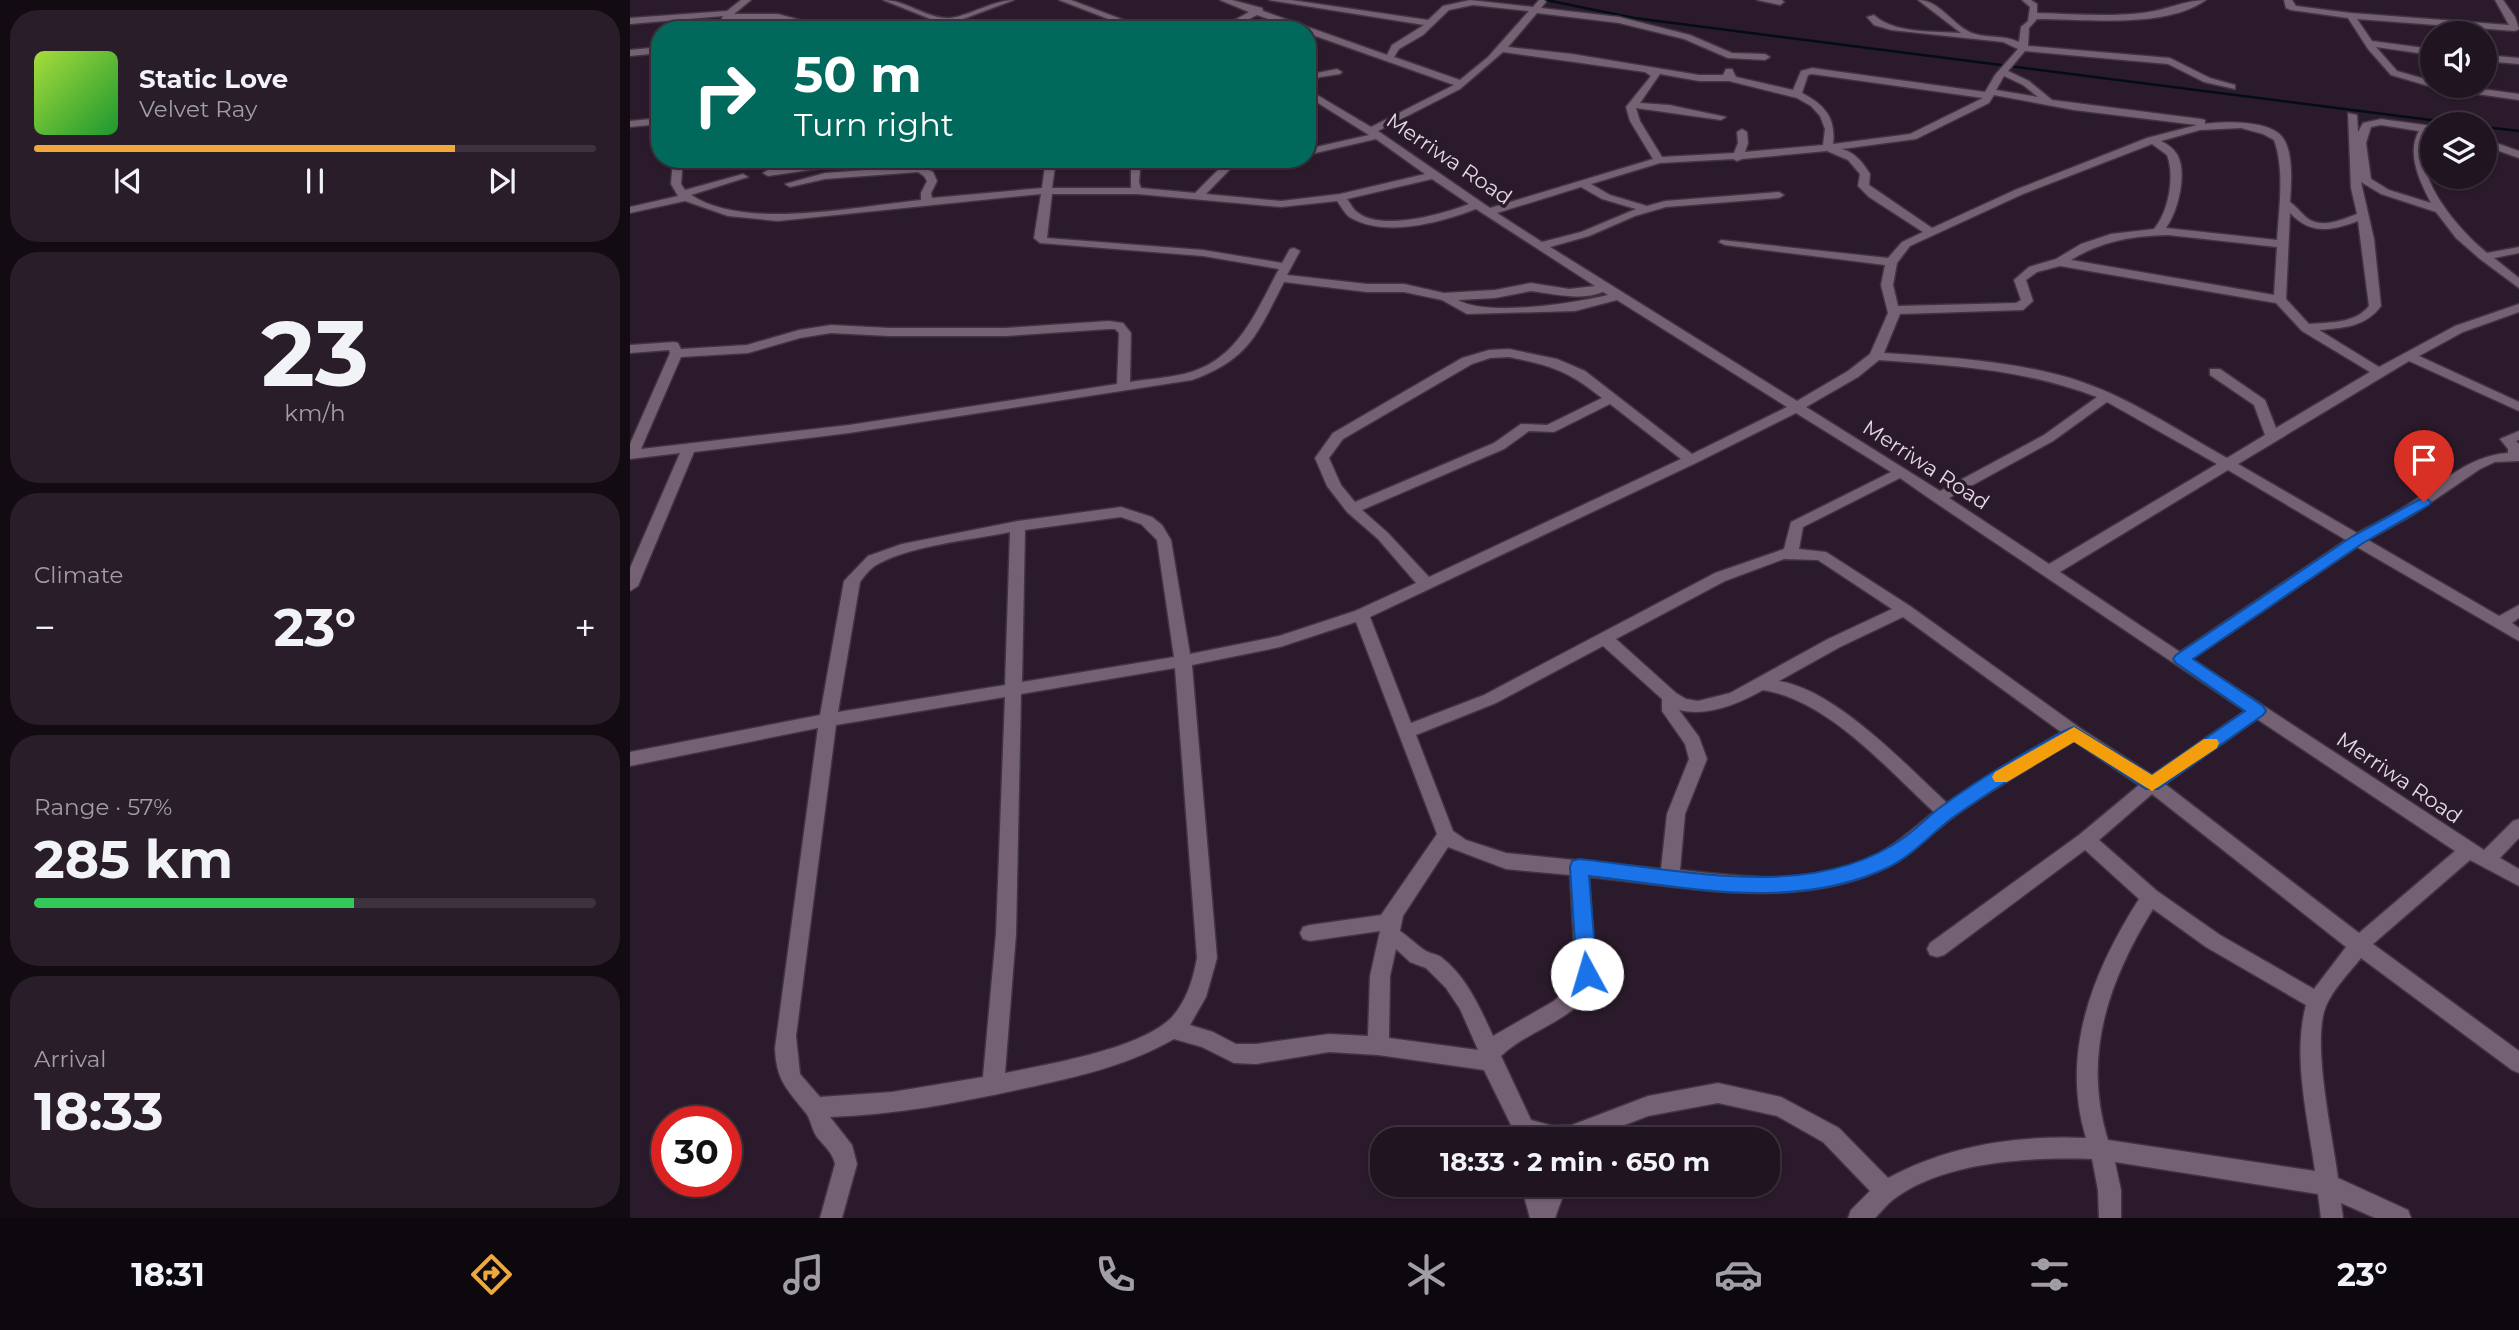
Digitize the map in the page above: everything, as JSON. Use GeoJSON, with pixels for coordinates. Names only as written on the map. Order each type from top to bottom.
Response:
{"type":"FeatureCollection","features":[{"type":"Feature","properties":{"kind":"street"},"geometry":{"type":"LineString","coordinates":[[724,21],[728,14],[747,0]]}},
{"type":"Feature","properties":{"kind":"street"},"geometry":{"type":"LineString","coordinates":[[887,0],[947,21],[1010,0]]}},
{"type":"Feature","properties":{"kind":"street"},"geometry":{"type":"LineString","coordinates":[[1063,0],[1121,21]]}},
{"type":"Feature","properties":{"kind":"street"},"geometry":{"type":"LineString","coordinates":[[1224,0],[1280,21]]}},
{"type":"Feature","properties":{"kind":"street"},"geometry":{"type":"LineString","coordinates":[[1239,21],[1273,0],[1430,23]]}},
{"type":"Feature","properties":{"kind":"street"},"geometry":{"type":"LineString","coordinates":[[1761,0],[1780,2]]}},
{"type":"Feature","properties":{"kind":"street"},"geometry":{"type":"LineString","coordinates":[[1922,0],[1970,35]]}},
{"type":"Feature","properties":{"kind":"street"},"geometry":{"type":"LineString","coordinates":[[1340,197],[1353,215],[1364,220],[1393,225],[1420,223],[1551,195],[1658,160],[1737,158],[1912,137],[1979,106],[1991,94],[2006,68],[2023,48],[2025,27],[2032,22],[2034,6],[2026,0]]}},
{"type":"Feature","properties":{"kind":"street"},"geometry":{"type":"LineString","coordinates":[[2033,16],[2128,16],[2162,13],[2188,7],[2202,0]]}},
{"type":"Feature","properties":{"kind":"street"},"geometry":{"type":"LineString","coordinates":[[2288,0],[2289,6],[2301,10],[2517,28]]}},
{"type":"Feature","properties":{"kind":"street"},"geometry":{"type":"LineString","coordinates":[[2498,0],[2517,28]]}},
{"type":"Feature","properties":{"kind":"street"},"geometry":{"type":"LineString","coordinates":[[1390,57],[1395,47],[1430,23],[1446,8],[1463,3],[1541,4],[1687,37],[1716,51],[1739,57],[1765,57]]}},
{"type":"Feature","properties":{"kind":"street"},"geometry":{"type":"LineString","coordinates":[[1316,150],[1374,134],[1461,84],[1500,49],[1541,4]]}},
{"type":"Feature","properties":{"kind":"street"},"geometry":{"type":"LineString","coordinates":[[630,21],[728,14],[796,21]]}},
{"type":"Feature","properties":{"kind":"street"},"geometry":{"type":"LineString","coordinates":[[2351,16],[2368,43],[2394,74],[2420,81]]}},
{"type":"Feature","properties":{"kind":"street"},"geometry":{"type":"LineString","coordinates":[[1871,17],[1875,23],[1904,30],[2007,40],[2023,48],[2170,61],[2207,80],[2232,87]]}},
{"type":"Feature","properties":{"kind":"street"},"geometry":{"type":"LineString","coordinates":[[1316,33],[1461,84]]}},
{"type":"Feature","properties":{"kind":"street"},"geometry":{"type":"LineString","coordinates":[[2368,43],[2420,50]]}},
{"type":"Feature","properties":{"kind":"street"},"geometry":{"type":"LineString","coordinates":[[1500,49],[1710,79],[1730,78],[1797,94],[1814,103],[1826,117],[1831,128],[1824,148]]}},
{"type":"Feature","properties":{"kind":"street"},"geometry":{"type":"LineString","coordinates":[[630,53],[651,51]]}},
{"type":"Feature","properties":{"kind":"street"},"geometry":{"type":"LineString","coordinates":[[1730,78],[1728,75],[1731,67],[1739,57]]}},
{"type":"Feature","properties":{"kind":"street"},"geometry":{"type":"LineString","coordinates":[[2497,59],[2519,61]]}},
{"type":"Feature","properties":{"kind":"street"},"geometry":{"type":"LineString","coordinates":[[2006,68],[2049,102]]}},
{"type":"Feature","properties":{"kind":"street"},"geometry":{"type":"LineString","coordinates":[[1648,70],[1656,75],[1655,78],[1632,105],[1631,114],[1658,160]]}},
{"type":"Feature","properties":{"kind":"street"},"geometry":{"type":"LineString","coordinates":[[1797,94],[1804,74],[1812,71],[2266,132],[2281,142],[2285,204],[2280,300]]}},
{"type":"Feature","properties":{"kind":"street"},"geometry":{"type":"LineString","coordinates":[[1316,75],[1337,72]]}},
{"type":"Feature","properties":{"kind":"street"},"geometry":{"type":"LineString","coordinates":[[2497,94],[2519,97]]}},
{"type":"Feature","properties":{"kind":"street","name":"Merriwa Road"},"geometry":{"type":"LineString","coordinates":[[1316,98],[1604,287],[1901,472],[2257,711],[2519,878]]}},
{"type":"Feature","properties":{"kind":"street"},"geometry":{"type":"LineString","coordinates":[[1632,105],[1721,117]]}},
{"type":"Feature","properties":{"kind":"street"},"geometry":{"type":"LineString","coordinates":[[2306,328],[2362,319],[2371,314],[2375,306],[2369,246],[2356,188],[2352,115]]}},
{"type":"Feature","properties":{"kind":"street"},"geometry":{"type":"LineString","coordinates":[[630,124],[651,122]]}},
{"type":"Feature","properties":{"kind":"street"},"geometry":{"type":"LineString","coordinates":[[2420,128],[2390,123],[2367,125],[2362,133],[2366,181],[2375,188],[2438,209]]}},
{"type":"Feature","properties":{"kind":"street"},"geometry":{"type":"LineString","coordinates":[[630,759],[828,720],[1183,661],[1280,641],[1361,615],[1691,460],[1797,407],[1853,374],[1876,356],[1894,310],[1887,285],[1891,262],[1898,250],[1930,232],[2019,192],[2151,140],[2200,127],[2225,126]]}},
{"type":"Feature","properties":{"kind":"street"},"geometry":{"type":"LineString","coordinates":[[1737,158],[1742,132]]}},
{"type":"Feature","properties":{"kind":"street"},"geometry":{"type":"LineString","coordinates":[[2420,137],[2420,159]]}},
{"type":"Feature","properties":{"kind":"street"},"geometry":{"type":"LineString","coordinates":[[2151,140],[2168,150],[2175,161],[2169,217],[2159,230]]}},
{"type":"Feature","properties":{"kind":"street"},"geometry":{"type":"LineString","coordinates":[[2497,147],[2519,155]]}},
{"type":"Feature","properties":{"kind":"street"},"geometry":{"type":"LineString","coordinates":[[1824,148],[1849,154],[1865,174],[1865,189],[1930,232]]}},
{"type":"Feature","properties":{"kind":"street"},"geometry":{"type":"LineString","coordinates":[[677,168],[676,184],[684,195],[711,209],[778,218],[1044,191],[1136,191],[1281,204],[1340,197],[1434,174]]}},
{"type":"Feature","properties":{"kind":"street"},"geometry":{"type":"LineString","coordinates":[[768,173],[800,168]]}},
{"type":"Feature","properties":{"kind":"street"},"geometry":{"type":"LineString","coordinates":[[825,176],[835,168]]}},
{"type":"Feature","properties":{"kind":"street"},"geometry":{"type":"LineString","coordinates":[[1049,168],[1040,237],[1044,242],[1245,258],[1283,273],[1367,288],[1404,288],[1444,297],[1495,294],[1531,287],[1569,293],[1591,292],[1604,287]]}},
{"type":"Feature","properties":{"kind":"street"},"geometry":{"type":"LineString","coordinates":[[1135,168],[1136,191]]}},
{"type":"Feature","properties":{"kind":"street"},"geometry":{"type":"LineString","coordinates":[[1198,196],[1226,168]]}},
{"type":"Feature","properties":{"kind":"street"},"geometry":{"type":"LineString","coordinates":[[790,184],[825,176],[920,169],[929,174],[932,181],[926,193],[928,203]]}},
{"type":"Feature","properties":{"kind":"street"},"geometry":{"type":"LineString","coordinates":[[630,210],[743,177]]}},
{"type":"Feature","properties":{"kind":"street"},"geometry":{"type":"LineString","coordinates":[[1581,183],[1614,200],[1647,209]]}},
{"type":"Feature","properties":{"kind":"street"},"geometry":{"type":"LineString","coordinates":[[2431,189],[2438,209],[2455,232],[2519,284]]}},
{"type":"Feature","properties":{"kind":"street"},"geometry":{"type":"LineString","coordinates":[[1540,246],[1585,234],[1647,209],[1689,200],[1779,195]]}},
{"type":"Feature","properties":{"kind":"street"},"geometry":{"type":"LineString","coordinates":[[2285,204],[2297,210],[2305,222],[2316,225],[2340,224],[2361,216]]}},
{"type":"Feature","properties":{"kind":"street"},"geometry":{"type":"LineString","coordinates":[[1894,310],[2019,307],[2027,301],[2020,280],[2023,276],[2035,269],[2060,262],[2078,250],[2110,237],[2159,230],[2282,243]]}},
{"type":"Feature","properties":{"kind":"street"},"geometry":{"type":"LineString","coordinates":[[1725,242],[1891,262]]}},
{"type":"Feature","properties":{"kind":"street"},"geometry":{"type":"LineString","coordinates":[[2484,257],[2519,250]]}},
{"type":"Feature","properties":{"kind":"street"},"geometry":{"type":"LineString","coordinates":[[630,349],[674,345],[676,352],[631,455],[688,450],[984,410],[1187,377],[1216,366],[1235,353],[1251,337],[1294,251]]}},
{"type":"Feature","properties":{"kind":"street"},"geometry":{"type":"LineString","coordinates":[[2060,262],[2280,300],[2306,328],[2379,372]]}},
{"type":"Feature","properties":{"kind":"street"},"geometry":{"type":"LineString","coordinates":[[1444,297],[1467,310],[1489,311],[1575,307],[1619,296]]}},
{"type":"Feature","properties":{"kind":"street"},"geometry":{"type":"LineString","coordinates":[[2050,571],[2379,372],[2459,328],[2519,308]]}},
{"type":"Feature","properties":{"kind":"street"},"geometry":{"type":"LineString","coordinates":[[676,352],[748,349],[828,329],[1005,332],[1109,325],[1119,326],[1125,333],[1123,386]]}},
{"type":"Feature","properties":{"kind":"street"},"geometry":{"type":"LineString","coordinates":[[1427,585],[1352,509],[1334,486],[1322,458],[1338,436],[1467,361],[1489,354],[1509,353],[1545,360],[1580,374],[1691,460]]}},
{"type":"Feature","properties":{"kind":"street"},"geometry":{"type":"LineString","coordinates":[[1876,356],[1936,359],[2014,369],[2057,377],[2106,396],[2358,539],[2519,635]]}},
{"type":"Feature","properties":{"kind":"street"},"geometry":{"type":"LineString","coordinates":[[2410,357],[2429,363],[2519,407]]}},
{"type":"Feature","properties":{"kind":"street"},"geometry":{"type":"LineString","coordinates":[[2215,372],[2260,403],[2272,437]]}},
{"type":"Feature","properties":{"kind":"street"},"geometry":{"type":"LineString","coordinates":[[1938,498],[2053,436],[2070,421],[2086,415],[2106,396]]}},
{"type":"Feature","properties":{"kind":"street"},"geometry":{"type":"LineString","coordinates":[[1352,509],[1500,446],[1526,427],[1549,429],[1610,399]]}},
{"type":"Feature","properties":{"kind":"street"},"geometry":{"type":"LineString","coordinates":[[2181,659],[2358,539],[2406,513],[2475,466],[2493,458],[2517,457],[2515,447],[2507,439],[2519,435]]}},
{"type":"Feature","properties":{"kind":"street"},"geometry":{"type":"LineString","coordinates":[[630,586],[688,450]]}},
{"type":"Feature","properties":{"kind":"street"},"geometry":{"type":"LineString","coordinates":[[1791,553],[1796,525],[1901,472]]}},
{"type":"Feature","properties":{"kind":"street"},"geometry":{"type":"LineString","coordinates":[[816,1107],[872,1105],[993,1085],[1125,1055],[1173,1030],[1196,999],[1204,979],[1207,958],[1183,661],[1164,540],[1159,530],[1150,522],[1121,512],[1018,526],[893,551],[863,568],[849,590],[828,720],[785,1052],[786,1070],[798,1092],[816,1107],[822,1126],[844,1152],[846,1164],[831,1218]]}},
{"type":"Feature","properties":{"kind":"street"},"geometry":{"type":"LineString","coordinates":[[993,1085],[1006,934],[1018,526]]}},
{"type":"Feature","properties":{"kind":"street"},"geometry":{"type":"LineString","coordinates":[[1407,732],[1490,699],[1720,577],[1791,553],[1821,555],[1904,610],[2074,733],[2152,784],[2359,945],[2519,1063]]}},
{"type":"Feature","properties":{"kind":"street"},"geometry":{"type":"LineString","coordinates":[[1605,639],[1670,697],[1687,706],[1707,706],[1735,698],[1834,643],[1904,610]]}},
{"type":"Feature","properties":{"kind":"street"},"geometry":{"type":"LineString","coordinates":[[2500,624],[2519,610]]}},
{"type":"Feature","properties":{"kind":"street"},"geometry":{"type":"LineString","coordinates":[[1361,615],[1446,835],[1470,850],[1506,861],[1767,886],[1848,875],[1884,860],[1913,841],[1946,813],[2074,733]]}},
{"type":"Feature","properties":{"kind":"street"},"geometry":{"type":"LineString","coordinates":[[1760,684],[1787,686],[1813,700],[1876,750],[1946,813]]}},
{"type":"Feature","properties":{"kind":"street"},"geometry":{"type":"LineString","coordinates":[[1670,697],[1670,711],[1693,742],[1698,759],[1676,814],[1670,876]]}},
{"type":"Feature","properties":{"kind":"street"},"geometry":{"type":"LineString","coordinates":[[1937,949],[2086,840],[2152,784],[2257,711]]}},
{"type":"Feature","properties":{"kind":"street"},"geometry":{"type":"LineString","coordinates":[[2332,1218],[2311,1052],[2311,1024],[2317,1001],[2359,945],[2519,826]]}},
{"type":"Feature","properties":{"kind":"street"},"geometry":{"type":"LineString","coordinates":[[1378,1046],[1380,975],[1391,924],[1446,835]]}},
{"type":"Feature","properties":{"kind":"street"},"geometry":{"type":"LineString","coordinates":[[2086,840],[2150,897],[2213,941],[2317,1001]]}},
{"type":"Feature","properties":{"kind":"street"},"geometry":{"type":"LineString","coordinates":[[1490,1057],[1510,1034],[1541,1021],[1586,982],[1579,867]]}},
{"type":"Feature","properties":{"kind":"street"},"geometry":{"type":"LineString","coordinates":[[2110,1218],[2109,1186],[2087,1098],[2086,1073],[2095,1013],[2120,947],[2150,897]]}},
{"type":"Feature","properties":{"kind":"street"},"geometry":{"type":"LineString","coordinates":[[1310,933],[1386,922],[1391,924],[1417,956],[1433,962],[1453,982],[1467,1003],[1522,1127]]}},
{"type":"Feature","properties":{"kind":"street"},"geometry":{"type":"LineString","coordinates":[[1173,1030],[1206,1039],[1234,1053],[1256,1054],[1329,1043],[1490,1057]]}},
{"type":"Feature","properties":{"kind":"street"},"geometry":{"type":"LineString","coordinates":[[1596,1127],[1661,1103],[1718,1093],[1781,1107],[1831,1135],[1886,1191]]}},
{"type":"Feature","properties":{"kind":"street"},"geometry":{"type":"LineString","coordinates":[[1609,1127],[1618,1118]]}},
{"type":"Feature","properties":{"kind":"street"},"geometry":{"type":"LineString","coordinates":[[1859,1218],[1886,1191],[1927,1169],[1978,1156],[2053,1147],[2099,1149],[2326,1184],[2400,1218]]}},
{"type":"Feature","properties":{"kind":"street"},"geometry":{"type":"LineString","coordinates":[[1536,1197],[1542,1218]]}},
{"type":"Feature","properties":{"kind":"street"},"geometry":{"type":"LineString","coordinates":[[1542,1218],[1551,1197]]}},
{"type":"Feature","properties":{"kind":"waterway"},"geometry":{"type":"LineString","coordinates":[[1546,0],[1634,18],[2420,119]]}},
{"type":"Feature","properties":{"kind":"waterway"},"geometry":{"type":"LineString","coordinates":[[2497,128],[2519,131]]}},
{"type":"Feature","properties":{"kind":"slow traffic"},"geometry":{"type":"LineString","coordinates":[[2001,777],[2074,733],[2152,784],[2210,743]]}},
{"type":"Feature","properties":{"kind":"route"},"geometry":{"type":"LineString","coordinates":[[1587,974],[1579,867],[1750,886],[1826,880],[1848,875],[1884,860],[1913,841],[1946,813],[2074,733],[2152,784],[2257,711],[2181,659],[2358,539],[2424,502]]}}]}
